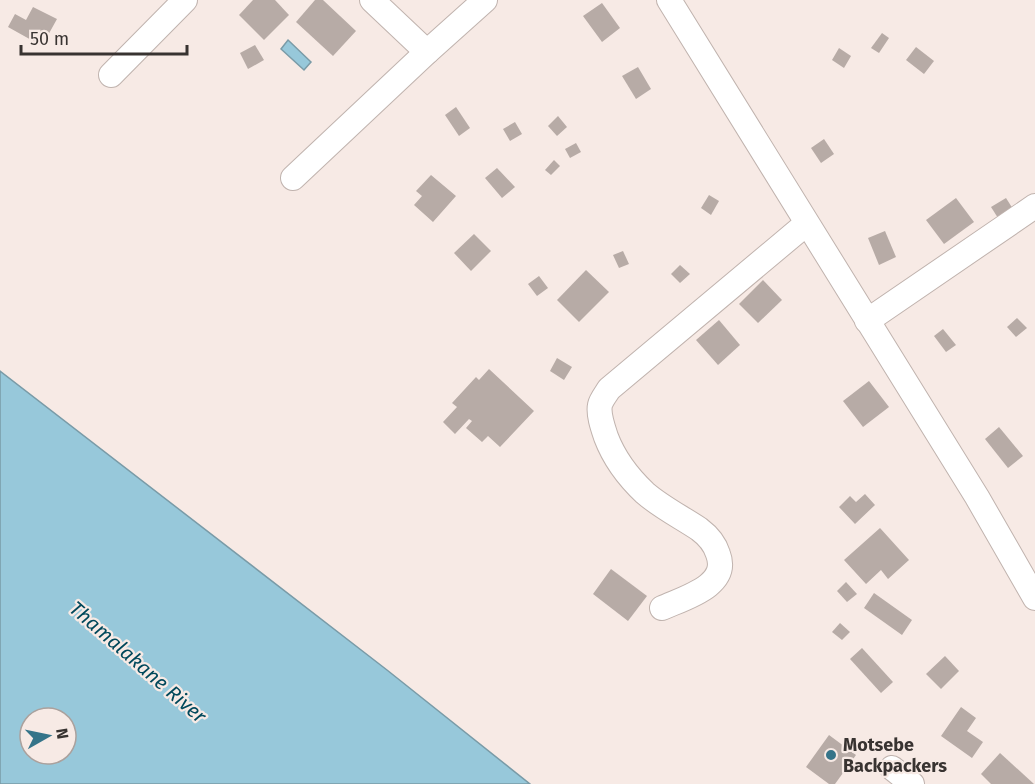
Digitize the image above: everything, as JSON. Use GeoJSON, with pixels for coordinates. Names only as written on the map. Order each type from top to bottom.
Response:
{"type":"FeatureCollection","features":[{"type":"Feature","properties":{"kind":"street"},"geometry":{"type":"LineString","coordinates":[[111,75],[185,0]]}},
{"type":"Feature","properties":{"kind":"street"},"geometry":{"type":"LineString","coordinates":[[372,0],[427,51]]}},
{"type":"Feature","properties":{"kind":"street"},"geometry":{"type":"LineString","coordinates":[[293,178],[427,51],[485,0]]}},
{"type":"Feature","properties":{"kind":"street"},"geometry":{"type":"LineString","coordinates":[[669,0],[977,497],[1035,598]]}},
{"type":"Feature","properties":{"kind":"street"},"geometry":{"type":"LineString","coordinates":[[867,321],[1035,206]]}},
{"type":"Feature","properties":{"kind":"street"},"geometry":{"type":"LineString","coordinates":[[662,608],[707,586],[718,575],[721,561],[715,545],[701,531],[646,494],[624,470],[610,446],[602,424],[600,405],[609,389],[806,224]]}},
{"type":"Feature","properties":{"kind":"street"},"geometry":{"type":"LineString","coordinates":[[892,768],[912,784]]}},
{"type":"Feature","properties":{"kind":"water"},"geometry":{"type":"Polygon","coordinates":[[[288,40],[311,62],[304,70],[281,49],[288,40]]]}},
{"type":"Feature","properties":{"kind":"water","name":"Thamalakane River"},"geometry":{"type":"Polygon","coordinates":[[[0,371],[387,670],[530,784],[0,784],[0,371]]]}},
{"type":"Feature","properties":{"kind":"building"},"geometry":{"type":"Polygon","coordinates":[[[253,0],[275,0],[289,15],[264,40],[239,15],[253,0]]]}},
{"type":"Feature","properties":{"kind":"building"},"geometry":{"type":"Polygon","coordinates":[[[315,0],[323,0],[356,31],[333,56],[296,22],[315,0]]]}},
{"type":"Feature","properties":{"kind":"building"},"geometry":{"type":"Polygon","coordinates":[[[602,3],[620,28],[602,42],[583,16],[602,3]]]}},
{"type":"Feature","properties":{"kind":"building"},"geometry":{"type":"Polygon","coordinates":[[[33,7],[57,19],[42,46],[8,27],[15,14],[26,20],[33,7]]]}},
{"type":"Feature","properties":{"kind":"building"},"geometry":{"type":"Polygon","coordinates":[[[882,33],[889,38],[879,53],[871,48],[882,33]]]}},
{"type":"Feature","properties":{"kind":"building"},"geometry":{"type":"Polygon","coordinates":[[[255,45],[264,60],[248,69],[240,53],[255,45]]]}},
{"type":"Feature","properties":{"kind":"building"},"geometry":{"type":"Polygon","coordinates":[[[916,47],[934,61],[924,74],[906,60],[916,47]]]}},
{"type":"Feature","properties":{"kind":"building"},"geometry":{"type":"Polygon","coordinates":[[[839,48],[851,56],[844,68],[832,60],[839,48]]]}},
{"type":"Feature","properties":{"kind":"building"},"geometry":{"type":"Polygon","coordinates":[[[638,67],[651,89],[636,99],[622,76],[638,67]]]}},
{"type":"Feature","properties":{"kind":"building"},"geometry":{"type":"Polygon","coordinates":[[[456,107],[470,128],[459,136],[445,115],[456,107]]]}},
{"type":"Feature","properties":{"kind":"building"},"geometry":{"type":"Polygon","coordinates":[[[558,116],[567,127],[557,136],[548,126],[558,116]]]}},
{"type":"Feature","properties":{"kind":"building"},"geometry":{"type":"Polygon","coordinates":[[[515,122],[522,134],[510,141],[503,129],[515,122]]]}},
{"type":"Feature","properties":{"kind":"building"},"geometry":{"type":"Polygon","coordinates":[[[824,139],[834,154],[821,163],[811,148],[824,139]]]}},
{"type":"Feature","properties":{"kind":"building"},"geometry":{"type":"Polygon","coordinates":[[[576,143],[581,152],[570,158],[565,149],[576,143]]]}},
{"type":"Feature","properties":{"kind":"building"},"geometry":{"type":"Polygon","coordinates":[[[554,160],[560,166],[551,175],[545,170],[554,160]]]}},
{"type":"Feature","properties":{"kind":"building"},"geometry":{"type":"Polygon","coordinates":[[[497,168],[515,187],[502,198],[485,178],[497,168]]]}},
{"type":"Feature","properties":{"kind":"building"},"geometry":{"type":"Polygon","coordinates":[[[431,175],[456,196],[433,222],[414,205],[422,196],[416,191],[431,175]]]}},
{"type":"Feature","properties":{"kind":"building"},"geometry":{"type":"Polygon","coordinates":[[[709,195],[719,201],[711,215],[701,208],[709,195]]]}},
{"type":"Feature","properties":{"kind":"building"},"geometry":{"type":"Polygon","coordinates":[[[956,198],[974,222],[944,244],[926,220],[956,198]]]}},
{"type":"Feature","properties":{"kind":"building"},"geometry":{"type":"Polygon","coordinates":[[[1006,198],[1013,209],[998,218],[991,207],[1006,198]]]}},
{"type":"Feature","properties":{"kind":"building"},"geometry":{"type":"Polygon","coordinates":[[[885,231],[896,257],[879,265],[868,238],[885,231]]]}},
{"type":"Feature","properties":{"kind":"building"},"geometry":{"type":"Polygon","coordinates":[[[474,234],[491,251],[471,271],[454,253],[474,234]]]}},
{"type":"Feature","properties":{"kind":"building"},"geometry":{"type":"Polygon","coordinates":[[[623,251],[629,264],[619,268],[613,255],[623,251]]]}},
{"type":"Feature","properties":{"kind":"building"},"geometry":{"type":"Polygon","coordinates":[[[680,265],[690,274],[680,283],[671,274],[680,265]]]}},
{"type":"Feature","properties":{"kind":"building"},"geometry":{"type":"Polygon","coordinates":[[[586,270],[609,292],[579,322],[557,300],[586,270]]]}},
{"type":"Feature","properties":{"kind":"building"},"geometry":{"type":"Polygon","coordinates":[[[539,276],[548,288],[537,296],[528,284],[539,276]]]}},
{"type":"Feature","properties":{"kind":"building"},"geometry":{"type":"Polygon","coordinates":[[[763,280],[782,300],[758,323],[739,304],[763,280]]]}},
{"type":"Feature","properties":{"kind":"building"},"geometry":{"type":"Polygon","coordinates":[[[1017,318],[1027,328],[1016,337],[1007,327],[1017,318]]]}},
{"type":"Feature","properties":{"kind":"building"},"geometry":{"type":"Polygon","coordinates":[[[719,320],[740,345],[718,365],[696,340],[719,320]]]}},
{"type":"Feature","properties":{"kind":"building"},"geometry":{"type":"Polygon","coordinates":[[[943,329],[956,345],[946,352],[934,336],[943,329]]]}},
{"type":"Feature","properties":{"kind":"building"},"geometry":{"type":"Polygon","coordinates":[[[557,358],[572,367],[564,380],[550,371],[557,358]]]}},
{"type":"Feature","properties":{"kind":"building"},"geometry":{"type":"Polygon","coordinates":[[[489,369],[534,411],[500,447],[488,436],[482,442],[466,428],[472,421],[469,419],[455,434],[443,422],[457,407],[452,403],[476,377],[479,380],[489,369]]]}},
{"type":"Feature","properties":{"kind":"building"},"geometry":{"type":"Polygon","coordinates":[[[869,381],[889,407],[863,427],[843,401],[869,381]]]}},
{"type":"Feature","properties":{"kind":"building"},"geometry":{"type":"Polygon","coordinates":[[[999,427],[1023,456],[1008,468],[985,439],[999,427]]]}},
{"type":"Feature","properties":{"kind":"building"},"geometry":{"type":"Polygon","coordinates":[[[865,494],[875,505],[855,524],[839,507],[850,496],[856,502],[865,494]]]}},
{"type":"Feature","properties":{"kind":"building"},"geometry":{"type":"Polygon","coordinates":[[[880,528],[909,560],[888,579],[881,570],[866,584],[844,560],[880,528]]]}},
{"type":"Feature","properties":{"kind":"building"},"geometry":{"type":"Polygon","coordinates":[[[611,569],[647,596],[628,621],[593,594],[611,569]]]}},
{"type":"Feature","properties":{"kind":"building"},"geometry":{"type":"Polygon","coordinates":[[[846,582],[857,594],[847,602],[837,591],[846,582]]]}},
{"type":"Feature","properties":{"kind":"building"},"geometry":{"type":"Polygon","coordinates":[[[874,593],[912,620],[902,635],[864,608],[874,593]]]}},
{"type":"Feature","properties":{"kind":"building"},"geometry":{"type":"Polygon","coordinates":[[[840,623],[850,632],[842,640],[832,632],[840,623]]]}},
{"type":"Feature","properties":{"kind":"building"},"geometry":{"type":"Polygon","coordinates":[[[862,648],[893,682],[881,693],[850,659],[862,648]]]}},
{"type":"Feature","properties":{"kind":"building"},"geometry":{"type":"Polygon","coordinates":[[[945,656],[959,671],[941,689],[926,674],[945,656]]]}},
{"type":"Feature","properties":{"kind":"building"},"geometry":{"type":"Polygon","coordinates":[[[961,707],[976,718],[967,731],[983,742],[972,758],[941,736],[961,707]]]}},
{"type":"Feature","properties":{"kind":"building"},"geometry":{"type":"Polygon","coordinates":[[[829,735],[856,755],[835,784],[829,784],[806,767],[829,735]]]}},
{"type":"Feature","properties":{"kind":"building"},"geometry":{"type":"Polygon","coordinates":[[[1000,753],[1034,784],[991,784],[981,774],[1000,753]]]}},
{"type":"Feature","properties":{"kind":"place","name":"Motsebe Backpackers"},"geometry":{"type":"Point","coordinates":[831,755]}}]}
